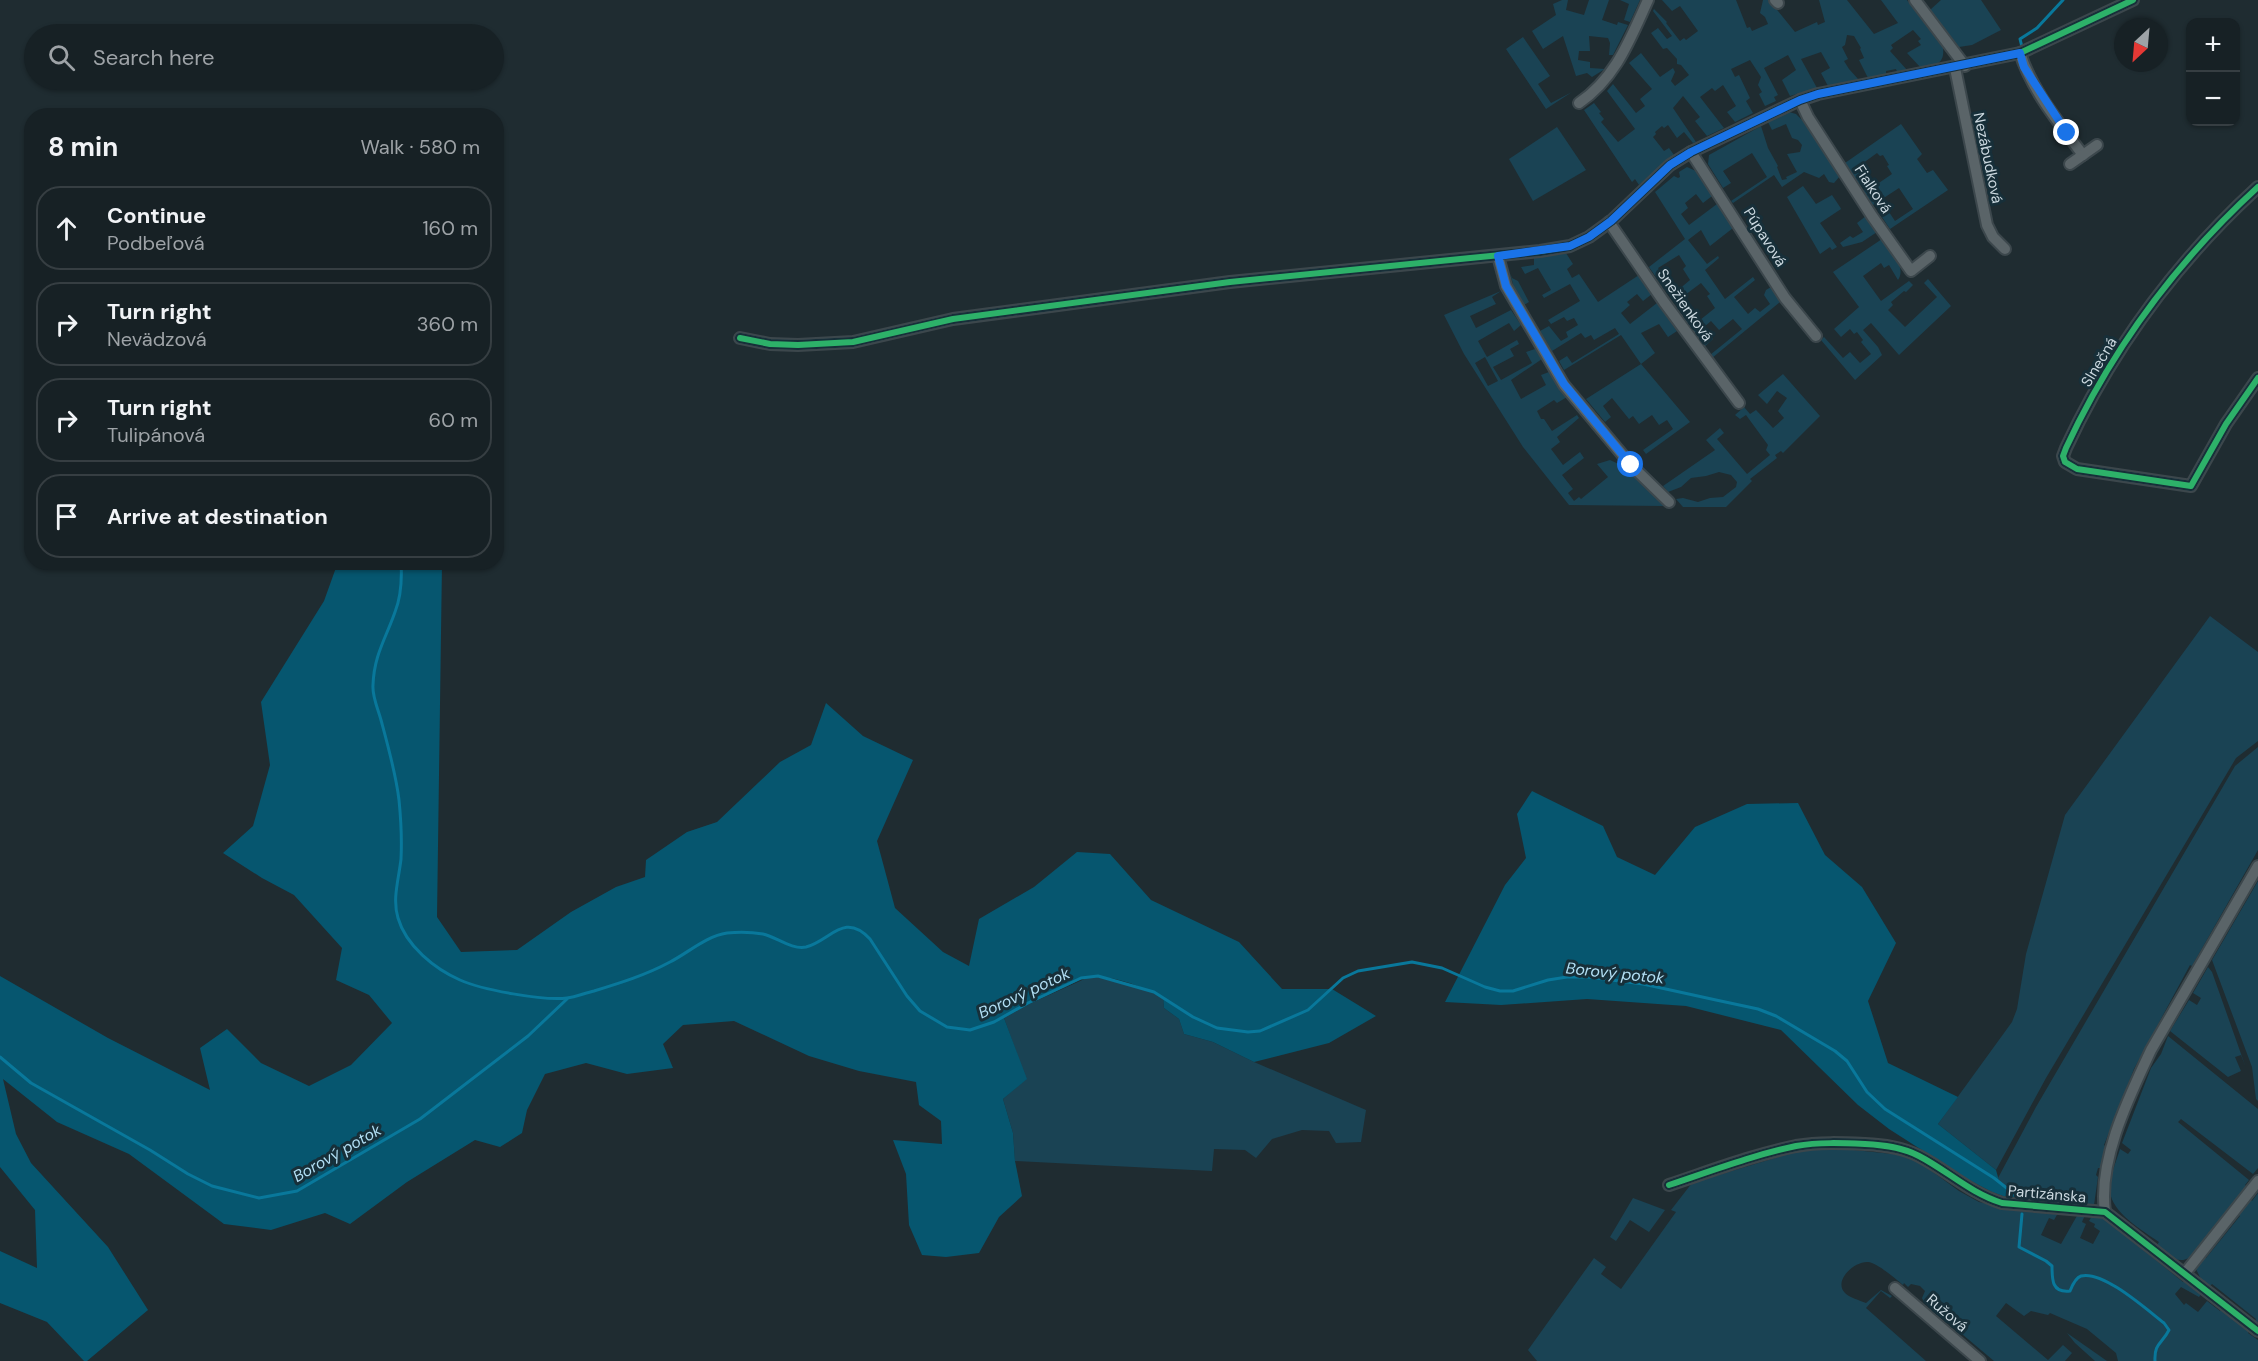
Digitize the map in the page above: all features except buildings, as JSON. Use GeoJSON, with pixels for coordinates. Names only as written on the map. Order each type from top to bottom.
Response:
{"type":"FeatureCollection","features":[{"type":"Feature","properties":{"kind":"street"},"geometry":{"type":"LineString","coordinates":[[1579,103],[1593,93],[1614,68],[1648,0]]}},
{"type":"Feature","properties":{"kind":"street","name":"Nezábudková"},"geometry":{"type":"LineString","coordinates":[[1915,0],[1960,67],[1987,225],[1993,237],[2005,249]]}},
{"type":"Feature","properties":{"kind":"street"},"geometry":{"type":"LineString","coordinates":[[740,338],[770,344],[798,345],[853,342],[952,319],[1230,282],[1570,246],[1589,237],[1609,222],[1670,165],[1691,152],[1800,100],[1818,94],[2020,53],[2133,0]]}},
{"type":"Feature","properties":{"kind":"street"},"geometry":{"type":"LineString","coordinates":[[2020,53],[2024,67],[2040,94],[2083,155]]}},
{"type":"Feature","properties":{"kind":"street","name":"Fialková"},"geometry":{"type":"LineString","coordinates":[[1800,100],[1808,117],[1859,196],[1911,271],[1930,255]]}},
{"type":"Feature","properties":{"kind":"street"},"geometry":{"type":"LineString","coordinates":[[2070,164],[2097,145]]}},
{"type":"Feature","properties":{"kind":"street","name":"Púpavová"},"geometry":{"type":"LineString","coordinates":[[1691,152],[1785,298],[1816,336]]}},
{"type":"Feature","properties":{"kind":"street","name":"Slnečná"},"geometry":{"type":"LineString","coordinates":[[2258,187],[2193,253],[2142,317],[2094,392],[2064,456],[2069,466],[2077,469],[2191,486],[2226,424],[2258,378]]}},
{"type":"Feature","properties":{"kind":"street","name":"Snežienková"},"geometry":{"type":"LineString","coordinates":[[1609,222],[1690,339],[1739,403]]}},
{"type":"Feature","properties":{"kind":"street"},"geometry":{"type":"LineString","coordinates":[[1492,256],[1506,286],[1564,384],[1631,465],[1669,502]]}},
{"type":"Feature","properties":{"kind":"street","name":"Partizánska"},"geometry":{"type":"LineString","coordinates":[[2105,1212],[2103,1192],[2108,1161],[2118,1128],[2143,1066],[2258,866]]}},
{"type":"Feature","properties":{"kind":"street","name":"Partizánska"},"geometry":{"type":"LineString","coordinates":[[1669,1185],[1757,1156],[1798,1146],[1834,1142],[1901,1149],[1919,1156],[1968,1189],[2002,1203],[2105,1212],[2258,1331]]}},
{"type":"Feature","properties":{"kind":"street"},"geometry":{"type":"LineString","coordinates":[[2185,1273],[2258,1181]]}},
{"type":"Feature","properties":{"kind":"street","name":"Ružová"},"geometry":{"type":"LineString","coordinates":[[1895,1288],[1980,1361]]}},
{"type":"Feature","properties":{"kind":"shaded area"},"geometry":{"type":"Polygon","coordinates":[[[1568,0],[1566,10],[1584,15],[1589,0],[1609,0],[1602,20],[1617,25],[1618,22],[1628,25],[1613,55],[1609,55],[1608,38],[1589,36],[1590,51],[1579,51],[1578,60],[1590,62],[1590,68],[1605,69],[1592,77],[1587,73],[1576,76],[1563,36],[1543,49],[1532,31],[1556,15],[1553,4],[1568,0]]]}},
{"type":"Feature","properties":{"kind":"shaded area"},"geometry":{"type":"Polygon","coordinates":[[[1620,0],[1640,0],[1630,22],[1624,20],[1629,4],[1620,0]]]}},
{"type":"Feature","properties":{"kind":"shaded area"},"geometry":{"type":"Polygon","coordinates":[[[1662,0],[1736,0],[1747,28],[1750,27],[1752,31],[1768,24],[1760,13],[1763,0],[1769,0],[1795,32],[1817,22],[1818,25],[1825,22],[1819,0],[1847,0],[1874,34],[1898,23],[1881,0],[1907,0],[1943,48],[1943,53],[1941,61],[1921,68],[1907,53],[1921,45],[1918,41],[1921,39],[1913,30],[1891,45],[1893,48],[1890,51],[1907,70],[1886,71],[1886,74],[1868,78],[1859,60],[1864,58],[1861,48],[1854,36],[1847,35],[1845,45],[1842,47],[1848,59],[1844,61],[1859,80],[1828,86],[1821,73],[1830,68],[1821,52],[1801,59],[1817,88],[1790,96],[1782,80],[1796,70],[1788,55],[1764,68],[1778,95],[1774,97],[1776,101],[1765,106],[1759,94],[1762,92],[1758,85],[1761,77],[1750,60],[1731,69],[1735,77],[1739,75],[1750,98],[1746,101],[1753,113],[1735,122],[1727,112],[1736,106],[1723,85],[1715,91],[1712,88],[1700,97],[1724,128],[1707,136],[1695,121],[1700,117],[1683,96],[1673,108],[1696,142],[1693,143],[1684,132],[1677,138],[1668,125],[1664,128],[1662,126],[1653,137],[1664,151],[1669,148],[1674,155],[1639,185],[1635,179],[1632,182],[1584,110],[1594,103],[1604,119],[1601,122],[1618,142],[1635,129],[1607,91],[1613,84],[1636,113],[1645,106],[1640,99],[1652,89],[1629,63],[1641,53],[1660,77],[1673,68],[1675,72],[1671,81],[1675,86],[1689,75],[1681,65],[1677,64],[1677,59],[1667,48],[1663,49],[1651,33],[1658,28],[1667,39],[1672,36],[1653,11],[1654,9],[1667,22],[1680,41],[1684,38],[1686,40],[1698,31],[1680,6],[1672,11],[1662,0]]]}},
{"type":"Feature","properties":{"kind":"shaded area"},"geometry":{"type":"Polygon","coordinates":[[[1941,0],[1981,0],[2001,30],[1972,45],[1959,47],[1930,10],[1941,0]]]}},
{"type":"Feature","properties":{"kind":"shaded area"},"geometry":{"type":"Polygon","coordinates":[[[1523,37],[1550,76],[1538,84],[1551,103],[1572,92],[1546,109],[1506,49],[1523,37]]]}},
{"type":"Feature","properties":{"kind":"shaded area"},"geometry":{"type":"Polygon","coordinates":[[[1789,112],[1796,114],[1802,120],[1840,176],[1834,183],[1829,182],[1824,174],[1819,178],[1804,172],[1782,187],[1774,175],[1733,203],[1731,201],[1767,177],[1752,153],[1723,171],[1731,183],[1723,188],[1708,164],[1709,155],[1761,126],[1782,180],[1787,179],[1786,177],[1797,172],[1787,154],[1800,152],[1802,145],[1798,140],[1792,138],[1786,124],[1772,130],[1768,122],[1789,112]]]}},
{"type":"Feature","properties":{"kind":"shaded area"},"geometry":{"type":"Polygon","coordinates":[[[1901,124],[1922,154],[1917,159],[1927,173],[1933,170],[1948,190],[1890,229],[1880,214],[1887,209],[1895,221],[1913,209],[1899,188],[1873,205],[1863,190],[1873,187],[1892,174],[1883,155],[1880,156],[1877,153],[1859,166],[1868,179],[1860,185],[1845,163],[1901,124]]]}},
{"type":"Feature","properties":{"kind":"shaded area"},"geometry":{"type":"Polygon","coordinates":[[[1557,127],[1586,170],[1533,201],[1509,159],[1557,127]]]}},
{"type":"Feature","properties":{"kind":"shaded area"},"geometry":{"type":"Polygon","coordinates":[[[1687,167],[1696,171],[1712,196],[1703,203],[1696,194],[1685,203],[1688,208],[1681,214],[1689,225],[1717,204],[1733,228],[1710,246],[1701,230],[1688,240],[1707,264],[1718,256],[1719,258],[1705,270],[1725,299],[1753,277],[1755,280],[1734,297],[1748,314],[1755,308],[1760,312],[1770,304],[1764,295],[1771,287],[1780,302],[1712,358],[1710,355],[1742,329],[1733,319],[1719,330],[1711,321],[1704,327],[1713,339],[1704,347],[1683,318],[1692,311],[1700,320],[1715,308],[1707,296],[1710,294],[1701,283],[1681,298],[1677,291],[1690,280],[1683,269],[1686,266],[1679,255],[1658,268],[1670,286],[1665,290],[1649,267],[1685,239],[1655,192],[1674,176],[1680,177],[1679,172],[1687,167]]]}},
{"type":"Feature","properties":{"kind":"shaded area"},"geometry":{"type":"Polygon","coordinates":[[[1803,186],[1816,204],[1832,195],[1841,209],[1820,223],[1837,247],[1832,250],[1830,247],[1820,254],[1787,197],[1803,186]]]}},
{"type":"Feature","properties":{"kind":"shaded area"},"geometry":{"type":"Polygon","coordinates":[[[1866,216],[1877,232],[1862,242],[1843,247],[1840,243],[1850,236],[1853,238],[1863,232],[1857,223],[1866,216]]]}},
{"type":"Feature","properties":{"kind":"shaded area"},"geometry":{"type":"Polygon","coordinates":[[[1882,239],[1899,264],[1898,280],[1889,265],[1884,268],[1881,263],[1863,276],[1881,301],[1909,281],[1913,285],[1891,302],[1893,305],[1888,310],[1905,327],[1937,297],[1924,283],[1928,279],[1951,306],[1899,355],[1871,323],[1863,330],[1882,355],[1855,380],[1821,340],[1824,337],[1843,358],[1850,352],[1860,363],[1871,354],[1861,342],[1863,340],[1857,332],[1854,334],[1850,329],[1841,337],[1834,329],[1859,307],[1833,272],[1882,239]]]}},
{"type":"Feature","properties":{"kind":"shaded area"},"geometry":{"type":"Polygon","coordinates":[[[1566,253],[1573,264],[1567,269],[1572,278],[1579,274],[1598,302],[1639,275],[1652,294],[1643,301],[1637,294],[1627,302],[1630,305],[1621,313],[1630,324],[1657,303],[1677,331],[1668,337],[1659,324],[1641,333],[1655,353],[1641,364],[1621,335],[1564,370],[1559,361],[1567,356],[1572,363],[1619,334],[1615,328],[1594,340],[1591,335],[1585,338],[1581,333],[1552,351],[1540,331],[1549,326],[1561,341],[1568,337],[1566,332],[1578,325],[1574,318],[1567,321],[1564,317],[1551,324],[1548,320],[1580,301],[1570,284],[1544,298],[1542,295],[1551,290],[1538,268],[1525,274],[1521,267],[1534,265],[1534,258],[1566,253]]]}},
{"type":"Feature","properties":{"kind":"shaded area"},"geometry":{"type":"Polygon","coordinates":[[[1510,273],[1512,278],[1518,281],[1529,302],[1524,305],[1514,288],[1510,273]]]}},
{"type":"Feature","properties":{"kind":"shaded area"},"geometry":{"type":"Polygon","coordinates":[[[1501,291],[1492,297],[1496,304],[1470,316],[1476,328],[1511,310],[1521,325],[1514,331],[1509,323],[1478,341],[1487,357],[1517,340],[1519,344],[1510,349],[1514,356],[1493,367],[1501,380],[1532,363],[1526,352],[1535,349],[1542,359],[1511,380],[1521,399],[1546,385],[1541,375],[1549,372],[1567,397],[1557,403],[1554,400],[1537,411],[1552,431],[1577,415],[1579,418],[1557,437],[1560,442],[1551,449],[1563,465],[1580,452],[1584,458],[1562,475],[1573,489],[1568,493],[1574,501],[1579,497],[1581,499],[1608,477],[1597,464],[1610,460],[1625,467],[1664,506],[1569,505],[1523,447],[1464,354],[1444,315],[1501,291]],[[1485,357],[1475,363],[1488,386],[1498,381],[1485,357]]]}},
{"type":"Feature","properties":{"kind":"shaded area"},"geometry":{"type":"Polygon","coordinates":[[[1641,364],[1690,422],[1646,454],[1643,450],[1673,429],[1667,420],[1659,425],[1652,415],[1639,424],[1633,416],[1629,419],[1612,398],[1603,406],[1611,417],[1605,422],[1586,399],[1641,364]]]}},
{"type":"Feature","properties":{"kind":"shaded area"},"geometry":{"type":"Polygon","coordinates":[[[1783,374],[1820,416],[1783,453],[1781,451],[1775,455],[1777,458],[1750,479],[1752,481],[1726,507],[1683,507],[1676,499],[1683,498],[1698,502],[1723,497],[1736,487],[1737,482],[1731,475],[1719,472],[1691,478],[1681,487],[1668,492],[1663,486],[1715,450],[1706,440],[1720,428],[1724,433],[1717,439],[1747,474],[1770,455],[1766,450],[1768,445],[1746,415],[1740,419],[1735,415],[1744,407],[1750,414],[1756,410],[1773,428],[1784,418],[1778,411],[1787,398],[1777,391],[1767,404],[1758,395],[1783,374]]]}},
{"type":"Feature","properties":{"kind":"shaded area"},"geometry":{"type":"Polygon","coordinates":[[[335,570],[442,570],[437,917],[461,952],[517,950],[571,912],[616,887],[645,877],[646,860],[687,832],[717,822],[780,762],[811,745],[826,703],[863,736],[913,760],[877,841],[895,908],[943,952],[969,966],[979,919],[1034,887],[1077,852],[1110,854],[1151,900],[1239,942],[1282,989],[1332,989],[1376,1016],[1329,1043],[1254,1062],[1213,1042],[1184,1034],[1179,1019],[1164,1008],[1163,997],[1134,985],[1102,977],[1082,979],[1004,1018],[1027,1079],[1003,1099],[1013,1133],[1015,1161],[1022,1196],[999,1217],[979,1253],[946,1257],[922,1255],[909,1225],[906,1174],[893,1140],[942,1144],[941,1121],[919,1105],[916,1082],[859,1071],[809,1056],[734,1021],[683,1025],[663,1044],[673,1068],[627,1074],[586,1063],[545,1074],[527,1110],[522,1133],[500,1147],[475,1140],[407,1182],[350,1224],[325,1213],[271,1230],[224,1224],[129,1154],[57,1122],[3,1079],[16,1134],[31,1163],[108,1247],[148,1310],[87,1361],[84,1361],[47,1322],[0,1303],[0,1251],[37,1268],[35,1210],[0,1167],[0,976],[108,1038],[210,1090],[200,1048],[227,1029],[261,1063],[309,1086],[351,1065],[392,1023],[369,995],[336,980],[342,948],[294,895],[223,853],[253,826],[270,765],[261,702],[324,601],[335,570]]]}},
{"type":"Feature","properties":{"kind":"shaded area"},"geometry":{"type":"Polygon","coordinates":[[[2210,616],[2258,652],[2258,741],[2236,758],[2046,1078],[1996,1170],[1938,1124],[2012,1022],[2017,1009],[2026,954],[2065,815],[2210,616]]]}},
{"type":"Feature","properties":{"kind":"shaded area"},"geometry":{"type":"Polygon","coordinates":[[[2258,747],[2258,850],[2192,966],[2190,965],[2134,1069],[2104,1145],[2106,1147],[2096,1175],[2098,1177],[2094,1205],[2027,1202],[2017,1190],[2000,1184],[1998,1178],[2036,1107],[2235,766],[2258,747]]]}},
{"type":"Feature","properties":{"kind":"shaded area"},"geometry":{"type":"Polygon","coordinates":[[[1532,791],[1603,826],[1617,857],[1655,875],[1695,827],[1747,804],[1798,803],[1825,855],[1862,887],[1896,943],[1868,1001],[1888,1063],[1958,1097],[1938,1124],[1996,1170],[2000,1184],[2017,1190],[2027,1202],[2025,1204],[1992,1192],[1967,1179],[1889,1129],[1858,1105],[1781,1030],[1686,1006],[1587,999],[1501,1005],[1445,1002],[1505,885],[1526,858],[1517,814],[1532,791]]]}},
{"type":"Feature","properties":{"kind":"shaded area"},"geometry":{"type":"Polygon","coordinates":[[[2258,881],[2258,1101],[2252,1067],[2212,960],[2258,881]]]}},
{"type":"Feature","properties":{"kind":"shaded area"},"geometry":{"type":"Polygon","coordinates":[[[2208,967],[2212,972],[2246,1068],[2241,1055],[2235,1057],[2241,1071],[2228,1077],[2170,1031],[2189,1000],[2197,1005],[2201,998],[2193,993],[2208,967]]]}},
{"type":"Feature","properties":{"kind":"shaded area"},"geometry":{"type":"Polygon","coordinates":[[[1089,977],[1118,980],[1163,997],[1164,1008],[1179,1019],[1184,1034],[1213,1042],[1366,1110],[1361,1142],[1336,1143],[1329,1131],[1302,1130],[1272,1139],[1256,1158],[1245,1150],[1214,1149],[1212,1171],[1015,1161],[1013,1133],[1003,1099],[1026,1079],[1004,1018],[1089,977]]]}},
{"type":"Feature","properties":{"kind":"shaded area"},"geometry":{"type":"Polygon","coordinates":[[[2168,1036],[2258,1109],[2258,1168],[2253,1174],[2181,1119],[2178,1122],[2249,1180],[2245,1185],[2247,1187],[2190,1257],[2181,1260],[2169,1255],[2157,1245],[2159,1242],[2122,1213],[2112,1199],[2110,1191],[2120,1149],[2128,1154],[2131,1150],[2122,1143],[2151,1068],[2161,1054],[2168,1036]]]}},
{"type":"Feature","properties":{"kind":"shaded area"},"geometry":{"type":"Polygon","coordinates":[[[1825,1147],[1902,1155],[1922,1164],[1959,1191],[1979,1202],[2020,1211],[2058,1213],[2054,1220],[2049,1218],[2041,1235],[2061,1244],[2078,1214],[2085,1215],[2082,1222],[2086,1224],[2080,1238],[2093,1244],[2100,1231],[2094,1227],[2095,1224],[2089,1221],[2093,1214],[2100,1215],[2183,1282],[2185,1280],[2202,1293],[2199,1297],[2181,1287],[2175,1294],[2184,1305],[2186,1303],[2198,1312],[2207,1301],[2220,1311],[2222,1309],[2249,1330],[2248,1333],[2258,1340],[2258,1361],[2118,1361],[2116,1353],[2087,1329],[2050,1313],[2048,1315],[2031,1311],[2024,1316],[2006,1303],[1996,1316],[2048,1360],[2063,1345],[2072,1353],[2065,1361],[1994,1361],[1924,1302],[1922,1298],[1925,1291],[1920,1286],[1911,1284],[1908,1287],[1904,1283],[1903,1285],[1881,1268],[1868,1262],[1851,1268],[1843,1278],[1842,1288],[1849,1296],[1866,1303],[1881,1290],[1892,1296],[1890,1298],[1881,1291],[1866,1308],[1926,1361],[1537,1361],[1528,1350],[1594,1258],[1606,1267],[1601,1274],[1621,1289],[1676,1212],[1671,1210],[1692,1183],[1798,1151],[1825,1147]]]}},
{"type":"Feature","properties":{"kind":"shaded area"},"geometry":{"type":"Polygon","coordinates":[[[2258,1193],[2258,1325],[2254,1322],[2256,1319],[2212,1284],[2210,1286],[2201,1279],[2196,1269],[2203,1256],[2206,1258],[2240,1216],[2238,1214],[2249,1198],[2252,1201],[2258,1193]]]}},
{"type":"Feature","properties":{"kind":"shaded area"},"geometry":{"type":"Polygon","coordinates":[[[1633,1198],[1665,1210],[1649,1232],[1630,1220],[1616,1241],[1610,1237],[1633,1198]]]}},
{"type":"Feature","properties":{"kind":"shaded area"},"geometry":{"type":"Polygon","coordinates":[[[2067,1333],[2107,1361],[2095,1361],[2067,1333]]]}},
{"type":"Feature","properties":{"kind":"waterway"},"geometry":{"type":"LineString","coordinates":[[2022,47],[2020,39],[2037,28],[2063,0]]}},
{"type":"Feature","properties":{"kind":"waterway","name":"Borový potok"},"geometry":{"type":"LineString","coordinates":[[401,570],[399,600],[378,656],[373,689],[392,760],[399,800],[401,859],[396,911],[408,938],[423,955],[441,970],[470,984],[513,994],[567,998],[652,971],[704,941],[719,935],[740,932],[763,934],[790,945],[806,947],[845,928],[861,931],[870,939],[907,996],[920,1011],[947,1027],[970,1030],[994,1022],[1081,978],[1098,976],[1154,992],[1193,1017],[1217,1028],[1248,1032],[1260,1031],[1308,1010],[1343,978],[1358,971],[1412,962],[1442,968],[1485,987],[1500,991],[1513,991],[1548,980],[1567,977],[1588,977],[1643,984],[1758,1009],[1776,1016],[1835,1051],[1847,1061],[1867,1092],[1885,1109],[1994,1178],[2023,1201]]}},
{"type":"Feature","properties":{"kind":"waterway","name":"Borový potok"},"geometry":{"type":"LineString","coordinates":[[0,1057],[31,1083],[188,1174],[212,1186],[259,1198],[297,1191],[420,1119],[528,1036],[567,999]]}},
{"type":"Feature","properties":{"kind":"waterway","name":"Borový potok"},"geometry":{"type":"LineString","coordinates":[[2022,1214],[2019,1247],[2052,1266],[2056,1288],[2070,1291],[2075,1280],[2081,1276],[2101,1279],[2124,1292],[2164,1323],[2169,1330],[2157,1347],[2155,1361]]}},
{"type":"Feature","properties":{"kind":"cycle path"},"geometry":{"type":"LineString","coordinates":[[740,338],[770,344],[798,345],[853,342],[953,319],[1230,282],[1540,251],[1570,246],[1589,237],[1611,221],[1670,165],[1691,152],[1800,100],[1818,94],[2020,53],[2133,0]]}},
{"type":"Feature","properties":{"kind":"cycle path"},"geometry":{"type":"LineString","coordinates":[[2258,187],[2200,245],[2149,308],[2126,341],[2084,411],[2063,456],[2065,462],[2077,469],[2191,486],[2226,424],[2258,378]]}},
{"type":"Feature","properties":{"kind":"cycle path"},"geometry":{"type":"LineString","coordinates":[[1669,1185],[1796,1146],[1848,1143],[1899,1149],[1919,1156],[1969,1188],[2002,1203],[2105,1212],[2258,1331]]}},
{"type":"Feature","properties":{"kind":"route"},"geometry":{"type":"LineString","coordinates":[[1631,465],[1564,384],[1506,286],[1498,256],[1570,246],[1589,237],[1611,221],[1670,165],[1691,152],[1800,100],[1818,94],[2020,53],[2024,67],[2067,133]]}}]}
